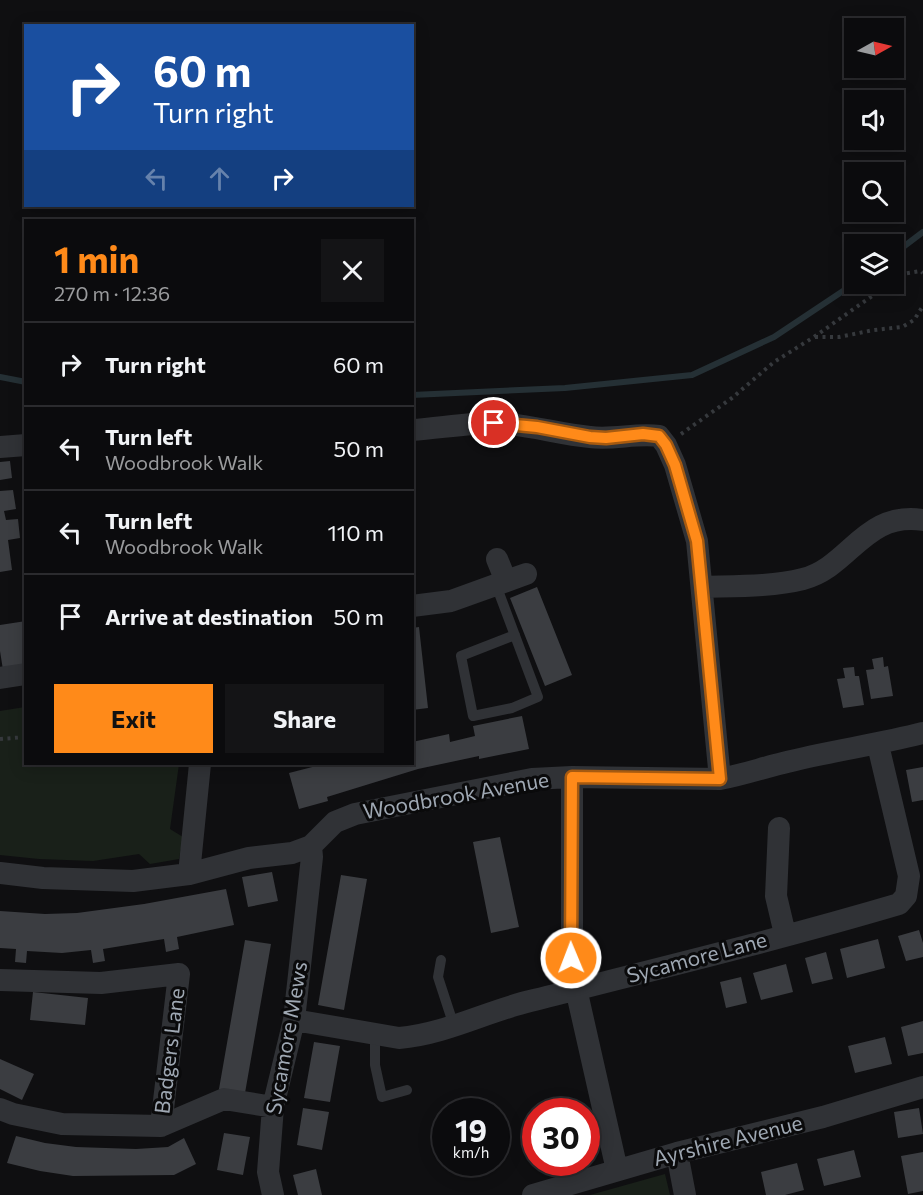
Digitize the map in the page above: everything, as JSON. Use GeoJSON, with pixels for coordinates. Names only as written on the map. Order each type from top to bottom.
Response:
{"type":"FeatureCollection","features":[{"type":"Feature","properties":{"kind":"street"},"geometry":{"type":"LineString","coordinates":[[414,430],[494,423],[537,427],[590,437],[606,438],[643,434],[659,436],[675,465],[697,541],[720,779]]}},
{"type":"Feature","properties":{"kind":"street"},"geometry":{"type":"LineString","coordinates":[[0,447],[24,445]]}},
{"type":"Feature","properties":{"kind":"street"},"geometry":{"type":"LineString","coordinates":[[702,587],[758,585],[803,579],[825,570],[862,537],[890,522],[923,520]]}},
{"type":"Feature","properties":{"kind":"street"},"geometry":{"type":"LineString","coordinates":[[414,606],[452,601],[510,580],[497,559]]}},
{"type":"Feature","properties":{"kind":"street"},"geometry":{"type":"LineString","coordinates":[[0,678],[24,674]]}},
{"type":"Feature","properties":{"kind":"street","name":"Woodbrook Avenue"},"geometry":{"type":"LineString","coordinates":[[0,873],[43,878],[133,880],[189,874],[249,858],[292,854],[311,846],[335,822],[355,814],[532,779],[572,777],[720,779],[923,734]]}},
{"type":"Feature","properties":{"kind":"street","name":"Sycamore Lane"},"geometry":{"type":"LineString","coordinates":[[294,1020],[399,1038],[416,1036],[454,1027],[525,1002],[899,904],[906,896],[909,876],[878,745]]}},
{"type":"Feature","properties":{"kind":"street"},"geometry":{"type":"LineString","coordinates":[[189,874],[200,765]]}},
{"type":"Feature","properties":{"kind":"street"},"geometry":{"type":"LineString","coordinates":[[572,777],[572,971],[617,1170]]}},
{"type":"Feature","properties":{"kind":"street","name":"Sycamore Lane"},"geometry":{"type":"LineString","coordinates":[[778,828],[776,896],[785,934]]}},
{"type":"Feature","properties":{"kind":"street","name":"Sycamore Mews"},"geometry":{"type":"LineString","coordinates":[[273,1195],[268,1172],[273,1107],[294,1020],[312,857],[311,846]]}},
{"type":"Feature","properties":{"kind":"street","name":"Badgers Lane"},"geometry":{"type":"LineString","coordinates":[[0,980],[101,982],[179,975],[161,1126]]}},
{"type":"Feature","properties":{"kind":"street","name":"Ayrshire Avenue"},"geometry":{"type":"LineString","coordinates":[[533,1195],[567,1190],[617,1170],[823,1117],[923,1087]]}},
{"type":"Feature","properties":{"kind":"street","name":"Badgers Lane"},"geometry":{"type":"LineString","coordinates":[[0,1109],[12,1114],[62,1124],[161,1126],[224,1099],[273,1107]]}},
{"type":"Feature","properties":{"kind":"street"},"geometry":{"type":"LineString","coordinates":[[677,1153],[685,1195]]}},
{"type":"Feature","properties":{"kind":"lane"},"geometry":{"type":"LineString","coordinates":[[510,580],[515,635],[538,697],[512,708],[473,716],[461,656],[515,635]]}},
{"type":"Feature","properties":{"kind":"lane"},"geometry":{"type":"LineString","coordinates":[[441,960],[438,977],[454,1027]]}},
{"type":"Feature","properties":{"kind":"lane"},"geometry":{"type":"LineString","coordinates":[[375,1034],[375,1065],[381,1097],[407,1090]]}},
{"type":"Feature","properties":{"kind":"path"},"geometry":{"type":"LineString","coordinates":[[904,274],[921,271],[923,273]]}},
{"type":"Feature","properties":{"kind":"path"},"geometry":{"type":"LineString","coordinates":[[666,445],[732,398],[774,362],[875,294]]}},
{"type":"Feature","properties":{"kind":"path"},"geometry":{"type":"LineString","coordinates":[[814,337],[839,337],[902,327],[914,320],[923,306]]}},
{"type":"Feature","properties":{"kind":"path"},"geometry":{"type":"LineString","coordinates":[[0,739],[24,737]]}},
{"type":"Feature","properties":{"kind":"shaded area"},"geometry":{"type":"Polygon","coordinates":[[[24,707],[24,765],[179,765],[170,829],[183,837],[179,859],[150,864],[139,854],[93,861],[0,855],[0,711],[24,707]]]}},
{"type":"Feature","properties":{"kind":"shaded area"},"geometry":{"type":"Polygon","coordinates":[[[665,1174],[670,1195],[590,1195],[665,1174]]]}},
{"type":"Feature","properties":{"kind":"building"},"geometry":{"type":"Polygon","coordinates":[[[10,461],[12,478],[0,480],[0,462],[10,461]]]}},
{"type":"Feature","properties":{"kind":"building"},"geometry":{"type":"Polygon","coordinates":[[[13,490],[16,509],[4,511],[6,520],[18,519],[20,538],[8,540],[12,570],[0,572],[0,491],[13,490]]]}},
{"type":"Feature","properties":{"kind":"building"},"geometry":{"type":"Polygon","coordinates":[[[537,587],[572,675],[545,686],[510,598],[537,587]]]}},
{"type":"Feature","properties":{"kind":"building"},"geometry":{"type":"Polygon","coordinates":[[[24,621],[24,666],[3,670],[0,625],[24,621]]]}},
{"type":"Feature","properties":{"kind":"building"},"geometry":{"type":"Polygon","coordinates":[[[419,627],[428,708],[414,710],[414,628],[419,627]]]}},
{"type":"Feature","properties":{"kind":"building"},"geometry":{"type":"Polygon","coordinates":[[[883,657],[884,667],[888,666],[893,696],[871,699],[866,670],[874,669],[872,659],[883,657]]]}},
{"type":"Feature","properties":{"kind":"building"},"geometry":{"type":"Polygon","coordinates":[[[854,667],[855,676],[859,676],[864,705],[843,708],[837,679],[845,678],[843,668],[854,667]]]}},
{"type":"Feature","properties":{"kind":"building"},"geometry":{"type":"Polygon","coordinates":[[[522,716],[529,749],[479,759],[479,756],[418,769],[327,797],[328,801],[299,809],[289,773],[320,765],[414,765],[414,742],[449,734],[450,742],[475,736],[473,726],[522,716]]]}},
{"type":"Feature","properties":{"kind":"building"},"geometry":{"type":"Polygon","coordinates":[[[923,767],[923,800],[912,802],[906,770],[923,767]]]}},
{"type":"Feature","properties":{"kind":"building"},"geometry":{"type":"Polygon","coordinates":[[[500,837],[519,927],[491,933],[473,842],[500,837]]]}},
{"type":"Feature","properties":{"kind":"building"},"geometry":{"type":"Polygon","coordinates":[[[272,872],[278,901],[248,907],[242,877],[272,872]]]}},
{"type":"Feature","properties":{"kind":"building"},"geometry":{"type":"Polygon","coordinates":[[[341,875],[367,879],[344,1010],[318,1005],[341,875]]]}},
{"type":"Feature","properties":{"kind":"building"},"geometry":{"type":"Polygon","coordinates":[[[226,889],[234,925],[177,937],[179,949],[166,952],[164,939],[103,949],[105,961],[93,963],[91,950],[62,953],[27,951],[26,963],[15,962],[16,949],[0,948],[0,911],[45,914],[77,913],[226,889]]]}},
{"type":"Feature","properties":{"kind":"building"},"geometry":{"type":"Polygon","coordinates":[[[919,930],[923,943],[923,957],[906,961],[898,936],[919,930]]]}},
{"type":"Feature","properties":{"kind":"building"},"geometry":{"type":"Polygon","coordinates":[[[878,939],[885,968],[847,978],[840,949],[878,939]]]}},
{"type":"Feature","properties":{"kind":"building"},"geometry":{"type":"Polygon","coordinates":[[[245,940],[271,944],[245,1093],[219,1089],[245,940]]]}},
{"type":"Feature","properties":{"kind":"building"},"geometry":{"type":"Polygon","coordinates":[[[826,952],[833,979],[812,984],[805,958],[826,952]]]}},
{"type":"Feature","properties":{"kind":"building"},"geometry":{"type":"Polygon","coordinates":[[[786,964],[793,992],[761,1000],[753,973],[786,964]]]}},
{"type":"Feature","properties":{"kind":"building"},"geometry":{"type":"Polygon","coordinates":[[[741,977],[747,1003],[726,1008],[720,982],[741,977]]]}},
{"type":"Feature","properties":{"kind":"building"},"geometry":{"type":"Polygon","coordinates":[[[33,992],[88,998],[85,1025],[30,1020],[33,992]]]}},
{"type":"Feature","properties":{"kind":"building"},"geometry":{"type":"Polygon","coordinates":[[[923,1021],[923,1053],[908,1056],[901,1027],[923,1021]]]}},
{"type":"Feature","properties":{"kind":"building"},"geometry":{"type":"Polygon","coordinates":[[[885,1037],[892,1064],[855,1073],[848,1046],[885,1037]]]}},
{"type":"Feature","properties":{"kind":"building"},"geometry":{"type":"Polygon","coordinates":[[[314,1042],[340,1046],[330,1102],[304,1098],[314,1042]]]}},
{"type":"Feature","properties":{"kind":"building"},"geometry":{"type":"Polygon","coordinates":[[[0,1059],[34,1074],[22,1100],[0,1089],[0,1059]]]}},
{"type":"Feature","properties":{"kind":"building"},"geometry":{"type":"Polygon","coordinates":[[[303,1108],[329,1112],[322,1150],[297,1145],[303,1108]]]}},
{"type":"Feature","properties":{"kind":"building"},"geometry":{"type":"Polygon","coordinates":[[[919,1108],[923,1134],[898,1138],[894,1112],[919,1108]]]}},
{"type":"Feature","properties":{"kind":"building"},"geometry":{"type":"Polygon","coordinates":[[[224,1133],[250,1137],[243,1175],[217,1170],[224,1133]]]}},
{"type":"Feature","properties":{"kind":"building"},"geometry":{"type":"Polygon","coordinates":[[[16,1136],[76,1147],[136,1149],[168,1147],[184,1138],[196,1164],[174,1175],[73,1176],[40,1171],[7,1163],[16,1136]]]}},
{"type":"Feature","properties":{"kind":"building"},"geometry":{"type":"Polygon","coordinates":[[[854,1150],[861,1177],[824,1186],[817,1159],[854,1150]]]}},
{"type":"Feature","properties":{"kind":"building"},"geometry":{"type":"Polygon","coordinates":[[[923,1152],[923,1191],[908,1194],[901,1156],[923,1152]]]}},
{"type":"Feature","properties":{"kind":"building"},"geometry":{"type":"Polygon","coordinates":[[[797,1163],[804,1190],[785,1195],[766,1195],[761,1172],[797,1163]]]}},
{"type":"Feature","properties":{"kind":"building"},"geometry":{"type":"Polygon","coordinates":[[[316,1169],[322,1195],[298,1195],[293,1175],[316,1169]]]}},
{"type":"Feature","properties":{"kind":"waterway"},"geometry":{"type":"LineString","coordinates":[[904,246],[923,232]]}},
{"type":"Feature","properties":{"kind":"waterway"},"geometry":{"type":"LineString","coordinates":[[414,395],[565,388],[692,375],[774,337],[844,290]]}},
{"type":"Feature","properties":{"kind":"waterway"},"geometry":{"type":"LineString","coordinates":[[0,377],[24,382]]}},
{"type":"Feature","properties":{"kind":"route"},"geometry":{"type":"LineString","coordinates":[[494,423],[537,427],[590,437],[606,438],[643,434],[659,436],[675,465],[697,541],[720,779],[572,777],[571,958]]}}]}
